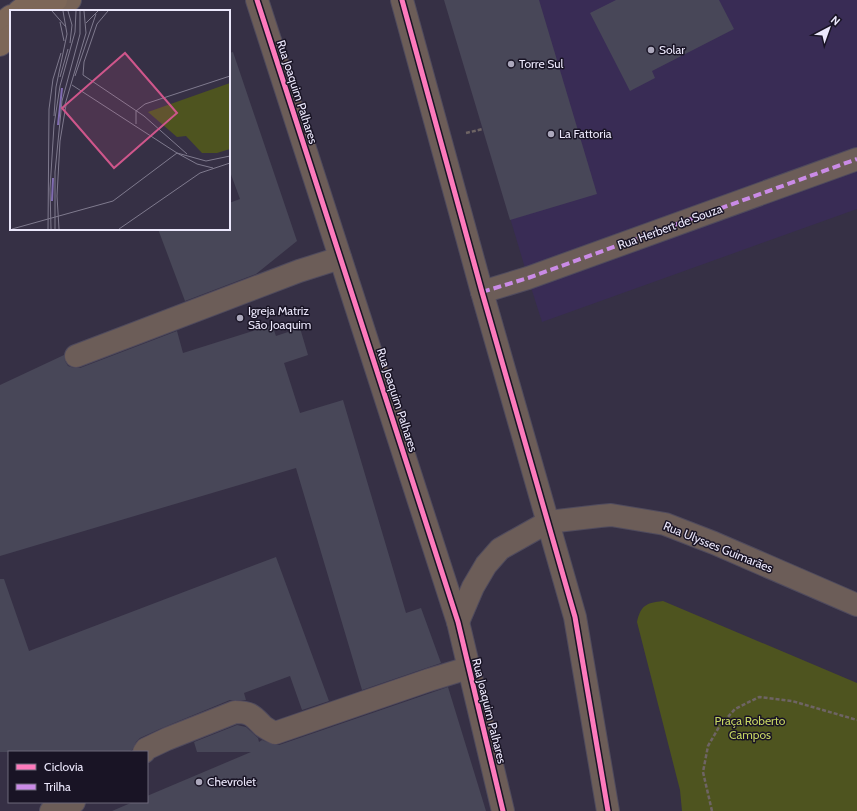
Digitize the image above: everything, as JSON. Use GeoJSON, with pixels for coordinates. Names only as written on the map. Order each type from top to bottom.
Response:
{"type":"FeatureCollection","features":[{"type":"Feature","properties":{"kind":"highway"},"geometry":{"type":"LineString","coordinates":[[20,10],[34,0]]}},
{"type":"Feature","properties":{"kind":"highway"},"geometry":{"type":"LineString","coordinates":[[43,10],[56,0]]}},
{"type":"Feature","properties":{"kind":"highway"},"geometry":{"type":"LineString","coordinates":[[0,24],[10,17]]}},
{"type":"Feature","properties":{"kind":"highway"},"geometry":{"type":"LineString","coordinates":[[0,46],[10,37]]}},
{"type":"Feature","properties":{"kind":"main road"},"geometry":{"type":"LineString","coordinates":[[55,10],[70,0]]}},
{"type":"Feature","properties":{"kind":"main road"},"geometry":{"type":"LineString","coordinates":[[0,46],[10,41]]}},
{"type":"Feature","properties":{"kind":"street","name":"Rua Joaquim Palhares"},"geometry":{"type":"LineString","coordinates":[[257,0],[458,622],[503,811]]}},
{"type":"Feature","properties":{"kind":"street"},"geometry":{"type":"LineString","coordinates":[[402,0],[482,292],[575,617],[608,811]]}},
{"type":"Feature","properties":{"kind":"street","name":"Rua Herbert de Souza"},"geometry":{"type":"LineString","coordinates":[[482,292],[528,278],[857,159]]}},
{"type":"Feature","properties":{"kind":"street"},"geometry":{"type":"LineString","coordinates":[[76,356],[299,271],[340,258]]}},
{"type":"Feature","properties":{"kind":"street","name":"Rua Ulysses Guimarães"},"geometry":{"type":"LineString","coordinates":[[548,522],[611,515],[665,524],[714,543],[857,605]]}},
{"type":"Feature","properties":{"kind":"street"},"geometry":{"type":"LineString","coordinates":[[458,622],[473,587],[486,565],[500,549],[548,522]]}},
{"type":"Feature","properties":{"kind":"street"},"geometry":{"type":"LineString","coordinates":[[145,751],[167,739],[235,712],[245,712],[256,717],[264,728],[275,733],[468,668]]}},
{"type":"Feature","properties":{"kind":"street"},"geometry":{"type":"LineString","coordinates":[[51,811],[71,803]]}},
{"type":"Feature","properties":{"kind":"path"},"geometry":{"type":"LineString","coordinates":[[712,811],[703,772],[708,746],[719,727],[735,709],[759,697],[792,701],[857,720]]}},
{"type":"Feature","properties":{"kind":"shaded area"},"geometry":{"type":"Polygon","coordinates":[[[445,0],[857,0],[857,209],[542,322],[445,0]]]}},
{"type":"Feature","properties":{"kind":"green space","name":"Praça Roberto Campos"},"geometry":{"type":"Polygon","coordinates":[[[663,601],[857,683],[857,811],[682,811],[680,790],[637,622],[640,612],[645,606],[663,601]]]}},
{"type":"Feature","properties":{"kind":"building","name":"Torre Sul"},"geometry":{"type":"Polygon","coordinates":[[[444,0],[539,0],[597,194],[510,220],[444,0]]]}},
{"type":"Feature","properties":{"kind":"building","name":"Solar"},"geometry":{"type":"Polygon","coordinates":[[[616,0],[719,0],[734,29],[652,71],[655,78],[630,91],[590,13],[616,0]]]}},
{"type":"Feature","properties":{"kind":"building"},"geometry":{"type":"Polygon","coordinates":[[[233,52],[297,241],[256,274],[185,301],[158,230],[230,230],[230,203],[240,199],[230,172],[230,53],[233,52]]]}},
{"type":"Feature","properties":{"kind":"building"},"geometry":{"type":"Polygon","coordinates":[[[272,325],[276,336],[300,328],[308,355],[284,363],[300,413],[343,400],[406,613],[421,608],[441,663],[362,690],[296,468],[0,556],[0,385],[64,355],[68,366],[80,368],[177,331],[183,353],[272,325]]]}},
{"type":"Feature","properties":{"kind":"building"},"geometry":{"type":"Polygon","coordinates":[[[276,557],[329,701],[302,710],[290,676],[244,693],[246,700],[230,700],[140,738],[130,751],[0,752],[0,579],[4,579],[29,651],[276,557]]]}},
{"type":"Feature","properties":{"kind":"building"},"geometry":{"type":"Polygon","coordinates":[[[448,687],[486,811],[112,811],[131,803],[148,803],[148,796],[251,752],[197,752],[194,742],[237,725],[246,727],[258,738],[259,742],[262,740],[274,745],[279,745],[448,687]]]}},
{"type":"Feature","properties":{"kind":"marked path"},"geometry":{"type":"LineString","coordinates":[[482,292],[528,278],[857,159]]}},
{"type":"Feature","properties":{"kind":"cycle path"},"geometry":{"type":"LineString","coordinates":[[257,0],[458,622],[503,811]]}},
{"type":"Feature","properties":{"kind":"cycle path"},"geometry":{"type":"LineString","coordinates":[[402,0],[482,292],[575,617],[608,811]]}},
{"type":"Feature","properties":{"kind":"place","name":"Solar"},"geometry":{"type":"Point","coordinates":[651,50]}},
{"type":"Feature","properties":{"kind":"place","name":"Torre Sul"},"geometry":{"type":"Point","coordinates":[511,64]}},
{"type":"Feature","properties":{"kind":"place","name":"La Fattoria"},"geometry":{"type":"Point","coordinates":[551,134]}},
{"type":"Feature","properties":{"kind":"place","name":"Igreja Matriz São Joaquim"},"geometry":{"type":"Point","coordinates":[240,318]}},
{"type":"Feature","properties":{"kind":"place","name":"Chevrolet"},"geometry":{"type":"Point","coordinates":[199,782]}}]}
